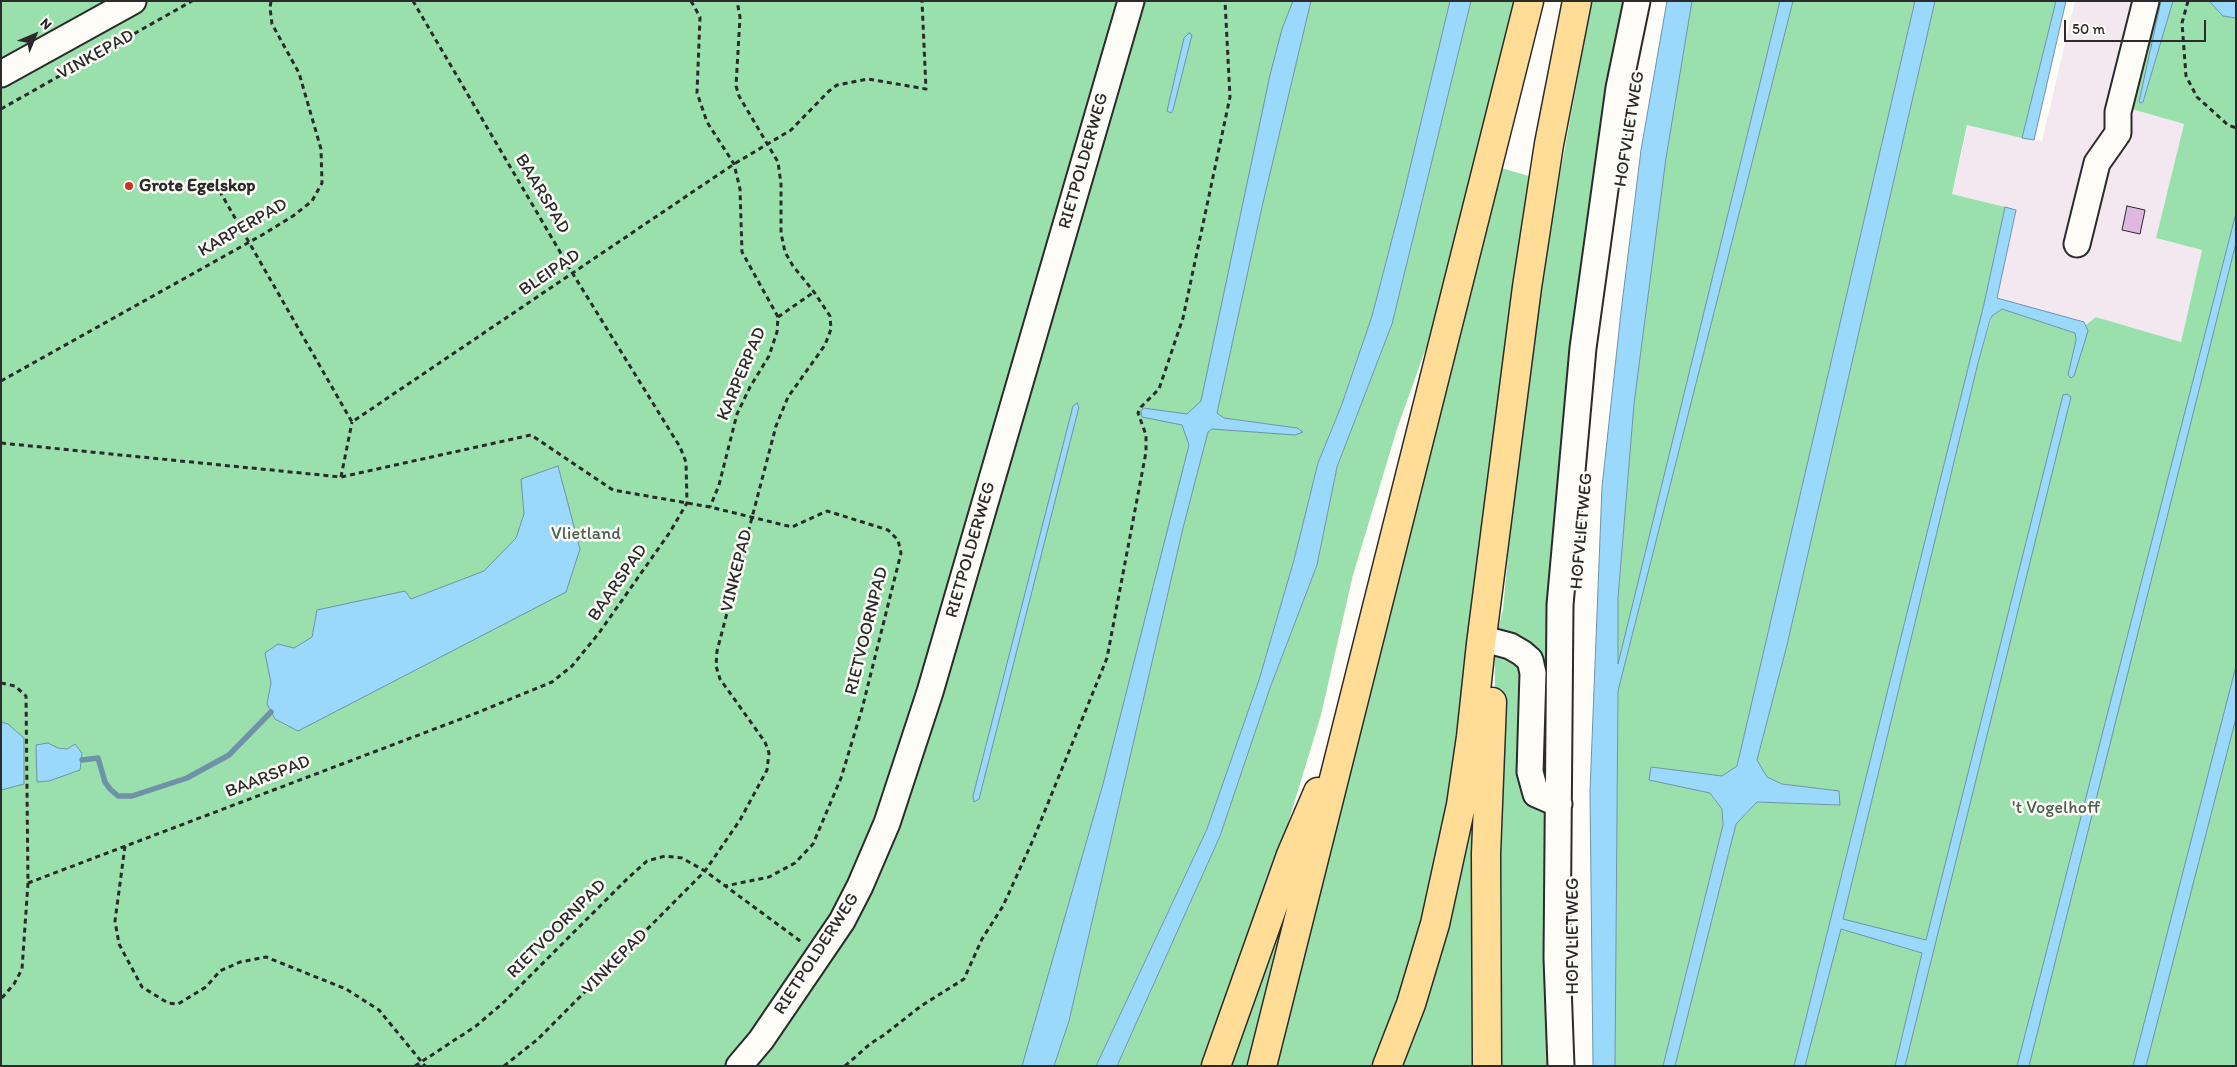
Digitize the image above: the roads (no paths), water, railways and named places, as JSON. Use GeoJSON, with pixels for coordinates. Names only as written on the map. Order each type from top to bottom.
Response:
{"type":"FeatureCollection","features":[{"type":"Feature","properties":{"kind":"highway"},"geometry":{"type":"LineString","coordinates":[[1262,1066],[1529,1]]}},
{"type":"Feature","properties":{"kind":"highway"},"geometry":{"type":"LineString","coordinates":[[1387,1066],[1411,1004],[1435,924],[1461,805],[1527,287],[1549,144],[1577,1]]}},
{"type":"Feature","properties":{"kind":"highway"},"geometry":{"type":"LineString","coordinates":[[1488,1066],[1486,854],[1503,481]]}},
{"type":"Feature","properties":{"kind":"highway"},"geometry":{"type":"LineString","coordinates":[[1216,1066],[1291,855],[1348,724]]}},
{"type":"Feature","properties":{"kind":"street","name":"VINKEPAD"},"geometry":{"type":"LineString","coordinates":[[1,74],[133,1]]}},
{"type":"Feature","properties":{"kind":"street","name":"RIETPOLDERWEG"},"geometry":{"type":"LineString","coordinates":[[739,1066],[820,956],[842,921],[860,886],[887,823],[915,739],[1131,1]]}},
{"type":"Feature","properties":{"kind":"street","name":"HOFVLIETWEG"},"geometry":{"type":"LineString","coordinates":[[1561,1066],[1558,958],[1560,605],[1583,348],[1619,88],[1637,1]]}},
{"type":"Feature","properties":{"kind":"street"},"geometry":{"type":"LineString","coordinates":[[2076,244],[2097,163],[2118,133],[2118,112],[2146,1]]}},
{"type":"Feature","properties":{"kind":"street"},"geometry":{"type":"LineString","coordinates":[[1495,642],[1510,646],[1530,660],[1533,673],[1530,772],[1536,794],[1559,804]]}},
{"type":"Feature","properties":{"kind":"water"},"geometry":{"type":"Polygon","coordinates":[[[1293,1],[1311,1],[1262,207],[1217,413],[1224,418],[1297,428],[1303,432],[1295,435],[1212,429],[1208,432],[1183,528],[1069,1021],[1054,1066],[1022,1066],[1103,784],[1189,445],[1182,425],[1142,417],[1141,412],[1143,408],[1187,414],[1201,401],[1270,75],[1282,29],[1293,1]]]}},
{"type":"Feature","properties":{"kind":"water"},"geometry":{"type":"Polygon","coordinates":[[[1450,1],[1471,1],[1392,324],[1337,467],[1317,565],[1270,688],[1220,836],[1117,1066],[1096,1066],[1207,829],[1259,680],[1294,560],[1318,463],[1342,404],[1372,316],[1450,1]]]}},
{"type":"Feature","properties":{"kind":"water"},"geometry":{"type":"Polygon","coordinates":[[[1667,1],[1692,1],[1666,158],[1634,404],[1618,598],[1618,664],[1780,1],[1793,1],[1618,691],[1615,1066],[1593,1066],[1590,791],[1602,487],[1641,150],[1667,1]]]}},
{"type":"Feature","properties":{"kind":"water"},"geometry":{"type":"Polygon","coordinates":[[[1915,1],[1935,1],[1787,645],[1757,760],[1767,777],[1782,784],[1839,791],[1840,805],[1757,802],[1736,824],[1675,1066],[1663,1066],[1723,825],[1722,809],[1710,793],[1649,780],[1651,767],[1722,776],[1737,766],[1915,1]]]}},
{"type":"Feature","properties":{"kind":"water"},"geometry":{"type":"Polygon","coordinates":[[[2056,1],[2066,1],[2034,140],[2022,138],[2056,1]]]}},
{"type":"Feature","properties":{"kind":"water"},"geometry":{"type":"Polygon","coordinates":[[[2161,1],[2173,1],[2143,102],[2141,103],[2139,102],[2161,1]]]}},
{"type":"Feature","properties":{"kind":"water"},"geometry":{"type":"Polygon","coordinates":[[[2209,1],[2236,1],[2236,18],[2223,16],[2209,1]]]}},
{"type":"Feature","properties":{"kind":"water"},"geometry":{"type":"Polygon","coordinates":[[[1189,33],[1192,35],[1171,113],[1167,111],[1184,38],[1189,33]]]}},
{"type":"Feature","properties":{"kind":"water"},"geometry":{"type":"Polygon","coordinates":[[[2005,207],[2016,210],[1997,298],[2084,322],[2088,331],[2074,376],[2071,378],[2068,375],[2076,340],[2075,333],[2002,309],[1992,316],[1990,320],[1978,363],[1843,919],[1926,940],[2063,395],[2067,394],[2071,397],[1905,1066],[1895,1066],[1922,953],[1841,929],[1805,1066],[1794,1066],[1984,304],[2005,207]]]}},
{"type":"Feature","properties":{"kind":"water"},"geometry":{"type":"Polygon","coordinates":[[[2236,213],[2236,243],[2029,1066],[2017,1066],[2236,213]]]}},
{"type":"Feature","properties":{"kind":"water"},"geometry":{"type":"Polygon","coordinates":[[[1077,403],[1079,407],[979,799],[974,802],[973,796],[1073,406],[1077,403]]]}},
{"type":"Feature","properties":{"kind":"water"},"geometry":{"type":"Polygon","coordinates":[[[558,466],[580,549],[566,592],[298,731],[275,719],[267,704],[271,683],[265,653],[278,644],[294,648],[312,637],[317,610],[405,591],[411,599],[484,571],[516,538],[524,514],[521,479],[558,466]]]}},
{"type":"Feature","properties":{"kind":"water"},"geometry":{"type":"Polygon","coordinates":[[[2236,666],[2236,718],[2146,1066],[2133,1066],[2236,666]]]}},
{"type":"Feature","properties":{"kind":"water"},"geometry":{"type":"Polygon","coordinates":[[[1,722],[8,724],[24,738],[24,784],[1,790],[1,722]]]}},
{"type":"Feature","properties":{"kind":"water"},"geometry":{"type":"Polygon","coordinates":[[[48,743],[58,748],[67,749],[75,744],[82,753],[80,770],[49,781],[37,782],[36,745],[48,743]]]}},
{"type":"Feature","properties":{"kind":"waterway"},"geometry":{"type":"LineString","coordinates":[[82,760],[98,758],[105,782],[110,789],[118,796],[132,796],[187,778],[229,755],[271,712]]}},
{"type":"Feature","properties":{"kind":"place","name":"Grote Egelskop"},"geometry":{"type":"Point","coordinates":[129,186]}},
{"type":"Feature","properties":{"kind":"park label","name":"Vlietland"},"geometry":{"type":"Point","coordinates":[586,534]}},
{"type":"Feature","properties":{"kind":"park label","name":"'t Vogelhoff"},"geometry":{"type":"Point","coordinates":[2056,808]}}]}
